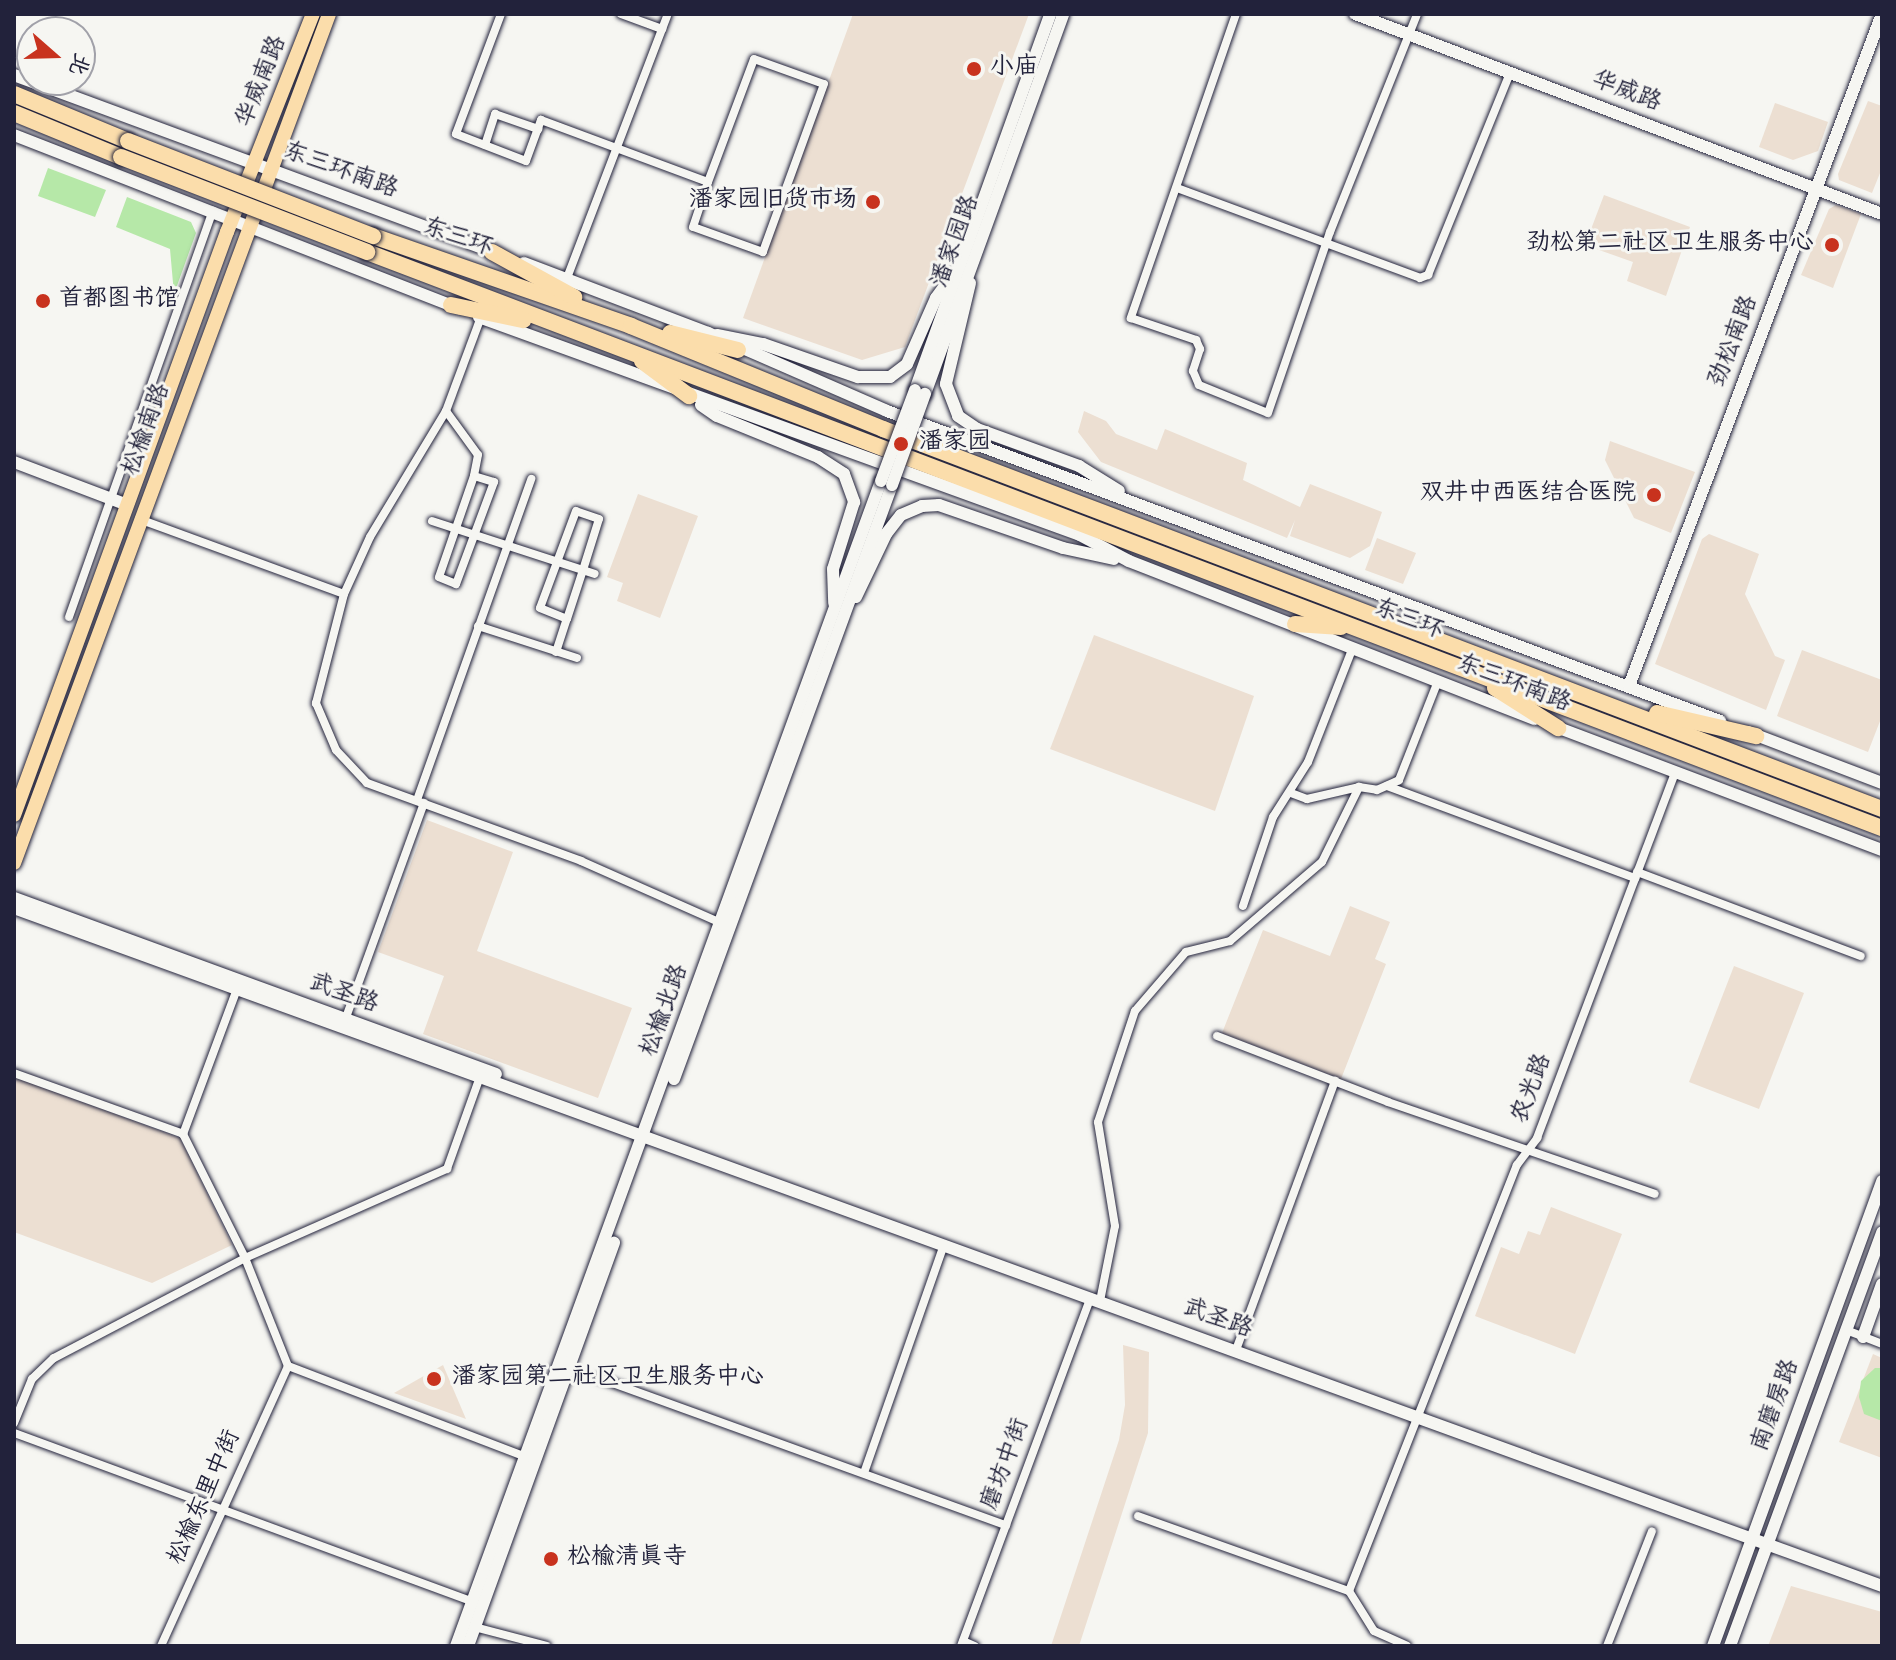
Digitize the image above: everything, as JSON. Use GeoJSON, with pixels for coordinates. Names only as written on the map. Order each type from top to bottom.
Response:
{"type":"FeatureCollection","features":[{"type":"Feature","properties":{"kind":"highway","name":"东三环"},"geometry":{"type":"LineString","coordinates":[[14,94],[572,329],[881,437]]}},
{"type":"Feature","properties":{"kind":"highway","name":"东三环"},"geometry":{"type":"LineString","coordinates":[[14,113],[121,157],[370,244],[602,315],[881,437]]}},
{"type":"Feature","properties":{"kind":"highway"},"geometry":{"type":"LineString","coordinates":[[492,252],[602,315]]}},
{"type":"Feature","properties":{"kind":"highway"},"geometry":{"type":"LineString","coordinates":[[451,305],[572,329]]}},
{"type":"Feature","properties":{"kind":"highway"},"geometry":{"type":"LineString","coordinates":[[631,326],[648,325],[738,350]]}},
{"type":"Feature","properties":{"kind":"highway"},"geometry":{"type":"LineString","coordinates":[[625,348],[689,396]]}},
{"type":"Feature","properties":{"kind":"highway"},"geometry":{"type":"LineString","coordinates":[[881,437],[921,452]]}},
{"type":"Feature","properties":{"kind":"highway","name":"东三环"},"geometry":{"type":"LineString","coordinates":[[921,452],[1360,629],[1882,827]]}},
{"type":"Feature","properties":{"kind":"highway","name":"东三环"},"geometry":{"type":"LineString","coordinates":[[921,452],[1603,701],[1882,809]]}},
{"type":"Feature","properties":{"kind":"highway"},"geometry":{"type":"LineString","coordinates":[[1295,624],[1360,629]]}},
{"type":"Feature","properties":{"kind":"highway"},"geometry":{"type":"LineString","coordinates":[[1463,668],[1558,728]]}},
{"type":"Feature","properties":{"kind":"highway"},"geometry":{"type":"LineString","coordinates":[[1603,701],[1756,736]]}},
{"type":"Feature","properties":{"kind":"main road","name":"华威南路"},"geometry":{"type":"LineString","coordinates":[[233,217],[313,14]]}},
{"type":"Feature","properties":{"kind":"main road","name":"松榆南路"},"geometry":{"type":"LineString","coordinates":[[14,863],[248,223],[329,14]]}},
{"type":"Feature","properties":{"kind":"main road","name":"松榆南路"},"geometry":{"type":"LineString","coordinates":[[14,815],[233,217]]}},
{"type":"Feature","properties":{"kind":"street"},"geometry":{"type":"LineString","coordinates":[[501,14],[456,134],[526,161],[541,120],[708,182]]}},
{"type":"Feature","properties":{"kind":"street"},"geometry":{"type":"LineString","coordinates":[[621,14],[662,29]]}},
{"type":"Feature","properties":{"kind":"street"},"geometry":{"type":"LineString","coordinates":[[567,278],[668,14]]}},
{"type":"Feature","properties":{"kind":"street","name":"潘家园路"},"geometry":{"type":"LineString","coordinates":[[920,392],[959,266],[1050,14]]}},
{"type":"Feature","properties":{"kind":"street","name":"潘家园路"},"geometry":{"type":"LineString","coordinates":[[920,392],[973,262],[1063,14]]}},
{"type":"Feature","properties":{"kind":"street"},"geometry":{"type":"LineString","coordinates":[[1236,14],[1177,188],[1162,218],[1131,318],[1196,340],[1200,349],[1193,371],[1199,385],[1268,413],[1328,243],[1417,14]]}},
{"type":"Feature","properties":{"kind":"street","name":"华威路"},"geometry":{"type":"LineString","coordinates":[[1355,14],[1882,214]]}},
{"type":"Feature","properties":{"kind":"street","name":"劲松南路"},"geometry":{"type":"LineString","coordinates":[[1629,686],[1882,14]]}},
{"type":"Feature","properties":{"kind":"street"},"geometry":{"type":"LineString","coordinates":[[754,59],[824,84],[763,252],[693,227],[708,182],[754,59]]}},
{"type":"Feature","properties":{"kind":"street"},"geometry":{"type":"LineString","coordinates":[[1177,188],[1412,276],[1428,275],[1510,73]]}},
{"type":"Feature","properties":{"kind":"street","name":"东三环南路"},"geometry":{"type":"LineString","coordinates":[[14,75],[326,194],[567,278],[708,333],[738,350],[1139,504],[1882,783]]}},
{"type":"Feature","properties":{"kind":"street"},"geometry":{"type":"LineString","coordinates":[[485,145],[495,114],[538,129]]}},
{"type":"Feature","properties":{"kind":"street"},"geometry":{"type":"LineString","coordinates":[[14,135],[306,245],[481,317],[689,396],[1080,535],[1129,561]]}},
{"type":"Feature","properties":{"kind":"street"},"geometry":{"type":"LineString","coordinates":[[306,245],[326,194]]}},
{"type":"Feature","properties":{"kind":"street"},"geometry":{"type":"LineString","coordinates":[[69,617],[213,210]]}},
{"type":"Feature","properties":{"kind":"street"},"geometry":{"type":"LineString","coordinates":[[973,262],[968,310],[946,384],[958,416],[977,429],[1079,466],[1139,504]]}},
{"type":"Feature","properties":{"kind":"street"},"geometry":{"type":"LineString","coordinates":[[708,333],[763,344],[858,377],[890,377],[907,364],[936,298],[959,266]]}},
{"type":"Feature","properties":{"kind":"street"},"geometry":{"type":"LineString","coordinates":[[481,317],[446,411],[370,537],[344,594],[316,703],[336,750],[367,783],[581,861],[721,923]]}},
{"type":"Feature","properties":{"kind":"street","name":"松榆北路"},"geometry":{"type":"LineString","coordinates":[[456,1646],[478,1603],[920,392]]}},
{"type":"Feature","properties":{"kind":"street"},"geometry":{"type":"LineString","coordinates":[[689,396],[717,416],[818,457],[844,474],[854,502],[833,569],[839,612]]}},
{"type":"Feature","properties":{"kind":"street"},"geometry":{"type":"LineString","coordinates":[[446,411],[457,419],[478,455],[474,476],[439,577],[456,584],[494,482],[474,476]]}},
{"type":"Feature","properties":{"kind":"street"},"geometry":{"type":"LineString","coordinates":[[14,462],[127,505]]}},
{"type":"Feature","properties":{"kind":"street"},"geometry":{"type":"LineString","coordinates":[[345,1020],[531,479]]}},
{"type":"Feature","properties":{"kind":"street"},"geometry":{"type":"LineString","coordinates":[[839,612],[868,580],[886,534],[901,515],[922,506],[939,505],[1063,548],[1129,561]]}},
{"type":"Feature","properties":{"kind":"street"},"geometry":{"type":"LineString","coordinates":[[556,652],[567,619],[583,570],[599,519],[576,511],[540,608],[567,619]]}},
{"type":"Feature","properties":{"kind":"street"},"geometry":{"type":"LineString","coordinates":[[139,519],[344,594]]}},
{"type":"Feature","properties":{"kind":"street"},"geometry":{"type":"LineString","coordinates":[[432,521],[508,543],[595,574]]}},
{"type":"Feature","properties":{"kind":"street","name":"东三环南路"},"geometry":{"type":"LineString","coordinates":[[1129,561],[1882,850]]}},
{"type":"Feature","properties":{"kind":"street","name":"松榆北路"},"geometry":{"type":"LineString","coordinates":[[468,1646],[478,1603],[526,1457],[647,1135],[721,923],[839,612]]}},
{"type":"Feature","properties":{"kind":"street"},"geometry":{"type":"LineString","coordinates":[[478,626],[577,658]]}},
{"type":"Feature","properties":{"kind":"street"},"geometry":{"type":"LineString","coordinates":[[1243,906],[1273,817],[1291,793],[1353,647]]}},
{"type":"Feature","properties":{"kind":"street"},"geometry":{"type":"LineString","coordinates":[[1387,786],[1399,780],[1438,681]]}},
{"type":"Feature","properties":{"kind":"street","name":"农光路"},"geometry":{"type":"LineString","coordinates":[[1349,1591],[1421,1416],[1517,1165],[1537,1138],[1675,772]]}},
{"type":"Feature","properties":{"kind":"street"},"geometry":{"type":"LineString","coordinates":[[1291,793],[1307,799],[1359,787],[1387,786],[1861,956]]}},
{"type":"Feature","properties":{"kind":"street","name":"磨坊中街"},"geometry":{"type":"LineString","coordinates":[[962,1644],[1095,1299],[1115,1226],[1098,1122],[1135,1011],[1186,952],[1230,941],[1322,862],[1359,787]]}},
{"type":"Feature","properties":{"kind":"street","name":"武圣路"},"geometry":{"type":"LineString","coordinates":[[14,898],[944,1245],[1753,1536],[1882,1586]]}},
{"type":"Feature","properties":{"kind":"street","name":"武圣路"},"geometry":{"type":"LineString","coordinates":[[14,908],[647,1135]]}},
{"type":"Feature","properties":{"kind":"street"},"geometry":{"type":"LineString","coordinates":[[183,1134],[237,989]]}},
{"type":"Feature","properties":{"kind":"street"},"geometry":{"type":"LineString","coordinates":[[1217,1036],[1526,1152],[1655,1194]]}},
{"type":"Feature","properties":{"kind":"street"},"geometry":{"type":"LineString","coordinates":[[14,1073],[183,1134],[245,1258],[288,1366],[526,1457]]}},
{"type":"Feature","properties":{"kind":"street"},"geometry":{"type":"LineString","coordinates":[[14,1423],[32,1379],[54,1358],[245,1258],[447,1169],[480,1077]]}},
{"type":"Feature","properties":{"kind":"street"},"geometry":{"type":"LineString","coordinates":[[1236,1350],[1335,1081]]}},
{"type":"Feature","properties":{"kind":"street","name":"南磨房路"},"geometry":{"type":"LineString","coordinates":[[1713,1646],[1882,1181]]}},
{"type":"Feature","properties":{"kind":"street","name":"南磨房路"},"geometry":{"type":"LineString","coordinates":[[1730,1646],[1882,1232]]}},
{"type":"Feature","properties":{"kind":"street"},"geometry":{"type":"LineString","coordinates":[[864,1473],[944,1245]]}},
{"type":"Feature","properties":{"kind":"street"},"geometry":{"type":"LineString","coordinates":[[1863,1337],[1882,1284]]}},
{"type":"Feature","properties":{"kind":"street"},"geometry":{"type":"LineString","coordinates":[[1846,1330],[1882,1344]]}},
{"type":"Feature","properties":{"kind":"street","name":"松榆东里中街"},"geometry":{"type":"LineString","coordinates":[[161,1646],[288,1366]]}},
{"type":"Feature","properties":{"kind":"street"},"geometry":{"type":"LineString","coordinates":[[599,1378],[1006,1525]]}},
{"type":"Feature","properties":{"kind":"street"},"geometry":{"type":"LineString","coordinates":[[14,1433],[478,1603]]}},
{"type":"Feature","properties":{"kind":"street"},"geometry":{"type":"LineString","coordinates":[[1138,1516],[1349,1591],[1374,1631],[1407,1646]]}},
{"type":"Feature","properties":{"kind":"street"},"geometry":{"type":"LineString","coordinates":[[1607,1646],[1652,1531]]}},
{"type":"Feature","properties":{"kind":"street"},"geometry":{"type":"LineString","coordinates":[[474,1627],[547,1646]]}},
{"type":"Feature","properties":{"kind":"street"},"geometry":{"type":"LineString","coordinates":[[962,1644],[975,1646]]}},
{"type":"Feature","properties":{"kind":"shaded area","name":"潘家园旧货市场"},"geometry":{"type":"Polygon","coordinates":[[[853,14],[1029,14],[905,347],[862,360],[743,318],[853,14]]]}},
{"type":"Feature","properties":{"kind":"shaded area"},"geometry":{"type":"Polygon","coordinates":[[[1868,101],[1882,106],[1882,168],[1872,193],[1839,180],[1838,174],[1868,101]]]}},
{"type":"Feature","properties":{"kind":"shaded area"},"geometry":{"type":"Polygon","coordinates":[[[1775,103],[1828,122],[1818,151],[1793,160],[1759,147],[1775,103]]]}},
{"type":"Feature","properties":{"kind":"shaded area"},"geometry":{"type":"Polygon","coordinates":[[[1604,195],[1690,227],[1666,296],[1627,281],[1633,262],[1585,245],[1604,195]]]}},
{"type":"Feature","properties":{"kind":"shaded area","name":"劲松第二社区卫生服务中心"},"geometry":{"type":"Polygon","coordinates":[[[1836,205],[1861,214],[1833,288],[1801,275],[1829,209],[1836,205]]]}},
{"type":"Feature","properties":{"kind":"shaded area"},"geometry":{"type":"Polygon","coordinates":[[[1084,411],[1106,421],[1116,434],[1157,450],[1165,429],[1247,463],[1243,480],[1300,507],[1310,484],[1382,512],[1370,546],[1350,558],[1290,536],[1295,520],[1287,538],[1101,462],[1078,432],[1084,411]]]}},
{"type":"Feature","properties":{"kind":"shaded area","name":"双井中西医结合医院"},"geometry":{"type":"Polygon","coordinates":[[[1610,441],[1695,472],[1671,533],[1634,518],[1605,460],[1610,441]]]}},
{"type":"Feature","properties":{"kind":"shaded area"},"geometry":{"type":"Polygon","coordinates":[[[638,494],[698,516],[660,618],[617,601],[623,583],[607,577],[638,494]]]}},
{"type":"Feature","properties":{"kind":"shaded area"},"geometry":{"type":"Polygon","coordinates":[[[1709,534],[1759,554],[1745,594],[1775,656],[1785,660],[1766,710],[1655,664],[1702,539],[1709,534]]]}},
{"type":"Feature","properties":{"kind":"shaded area"},"geometry":{"type":"Polygon","coordinates":[[[1377,538],[1416,553],[1403,584],[1365,570],[1377,538]]]}},
{"type":"Feature","properties":{"kind":"shaded area"},"geometry":{"type":"Polygon","coordinates":[[[1094,635],[1254,696],[1215,811],[1050,749],[1094,635]]]}},
{"type":"Feature","properties":{"kind":"shaded area"},"geometry":{"type":"Polygon","coordinates":[[[1802,650],[1882,680],[1882,716],[1868,752],[1777,716],[1802,650]]]}},
{"type":"Feature","properties":{"kind":"shaded area"},"geometry":{"type":"Polygon","coordinates":[[[427,820],[513,852],[477,951],[632,1008],[598,1098],[423,1034],[444,976],[378,952],[427,820]]]}},
{"type":"Feature","properties":{"kind":"shaded area"},"geometry":{"type":"Polygon","coordinates":[[[1350,906],[1390,922],[1375,959],[1386,964],[1341,1079],[1222,1033],[1263,930],[1330,956],[1350,906]]]}},
{"type":"Feature","properties":{"kind":"shaded area"},"geometry":{"type":"Polygon","coordinates":[[[1734,966],[1804,993],[1759,1109],[1689,1082],[1734,966]]]}},
{"type":"Feature","properties":{"kind":"shaded area"},"geometry":{"type":"Polygon","coordinates":[[[14,1077],[180,1138],[232,1245],[152,1283],[14,1232],[14,1077]]]}},
{"type":"Feature","properties":{"kind":"shaded area"},"geometry":{"type":"Polygon","coordinates":[[[1551,1207],[1622,1234],[1575,1354],[1475,1316],[1501,1247],[1519,1254],[1528,1231],[1540,1235],[1551,1207]]]}},
{"type":"Feature","properties":{"kind":"shaded area"},"geometry":{"type":"Polygon","coordinates":[[[1123,1345],[1149,1352],[1148,1433],[1079,1646],[1051,1646],[1119,1440],[1125,1405],[1123,1345]]]}},
{"type":"Feature","properties":{"kind":"shaded area"},"geometry":{"type":"Polygon","coordinates":[[[1873,1354],[1882,1358],[1882,1458],[1839,1442],[1873,1354]]]}},
{"type":"Feature","properties":{"kind":"shaded area","name":"潘家园第二社区卫生服务中心"},"geometry":{"type":"Polygon","coordinates":[[[443,1365],[466,1419],[394,1393],[443,1365]]]}},
{"type":"Feature","properties":{"kind":"shaded area"},"geometry":{"type":"Polygon","coordinates":[[[1791,1586],[1882,1612],[1882,1646],[1768,1646],[1791,1586]]]}},
{"type":"Feature","properties":{"kind":"green space"},"geometry":{"type":"Polygon","coordinates":[[[48,168],[106,190],[95,217],[38,196],[48,168]]]}},
{"type":"Feature","properties":{"kind":"green space"},"geometry":{"type":"Polygon","coordinates":[[[127,197],[191,222],[196,233],[174,294],[170,249],[116,227],[127,197]]]}},
{"type":"Feature","properties":{"kind":"green space"},"geometry":{"type":"Polygon","coordinates":[[[1875,1368],[1882,1368],[1882,1421],[1864,1414],[1859,1397],[1861,1381],[1875,1368]]]}},
{"type":"Feature","properties":{"kind":"place","name":"小庙"},"geometry":{"type":"Point","coordinates":[974,69]}},
{"type":"Feature","properties":{"kind":"place","name":"潘家园旧货市场"},"geometry":{"type":"Point","coordinates":[873,202]}},
{"type":"Feature","properties":{"kind":"place","name":"劲松第二社区卫生服务中心"},"geometry":{"type":"Point","coordinates":[1832,245]}},
{"type":"Feature","properties":{"kind":"place","name":"首都图书馆"},"geometry":{"type":"Point","coordinates":[43,301]}},
{"type":"Feature","properties":{"kind":"place","name":"潘家园"},"geometry":{"type":"Point","coordinates":[901,444]}},
{"type":"Feature","properties":{"kind":"place","name":"双井中西医结合医院"},"geometry":{"type":"Point","coordinates":[1654,495]}},
{"type":"Feature","properties":{"kind":"place","name":"潘家园第二社区卫生服务中心"},"geometry":{"type":"Point","coordinates":[434,1379]}},
{"type":"Feature","properties":{"kind":"place","name":"松榆清真寺"},"geometry":{"type":"Point","coordinates":[551,1559]}}]}
